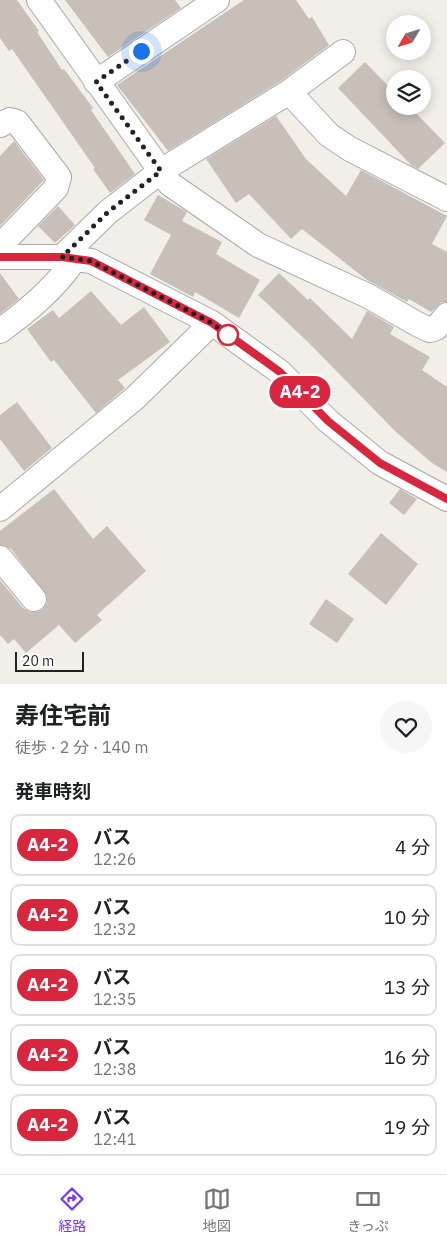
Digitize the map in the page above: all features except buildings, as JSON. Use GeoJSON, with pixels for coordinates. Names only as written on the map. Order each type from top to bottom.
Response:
{"type":"FeatureCollection","features":[{"type":"Feature","properties":{"kind":"street"},"geometry":{"type":"LineString","coordinates":[[39,0],[170,184],[258,246],[354,289],[430,330],[436,328],[447,315]]}},
{"type":"Feature","properties":{"kind":"street"},"geometry":{"type":"LineString","coordinates":[[96,82],[217,0]]}},
{"type":"Feature","properties":{"kind":"street"},"geometry":{"type":"LineString","coordinates":[[0,330],[21,316],[60,280],[68,258],[108,212],[161,171],[289,92],[343,52]]}},
{"type":"Feature","properties":{"kind":"street"},"geometry":{"type":"LineString","coordinates":[[289,92],[329,135],[350,149],[447,199]]}},
{"type":"Feature","properties":{"kind":"street"},"geometry":{"type":"LineString","coordinates":[[0,126],[10,120],[17,122],[59,177],[56,188],[0,246]]}},
{"type":"Feature","properties":{"kind":"street"},"geometry":{"type":"LineString","coordinates":[[0,257],[68,258],[91,261],[212,323],[280,372],[328,421],[380,463],[447,499]]}},
{"type":"Feature","properties":{"kind":"street"},"geometry":{"type":"LineString","coordinates":[[0,508],[135,398],[212,323]]}},
{"type":"Feature","properties":{"kind":"street"},"geometry":{"type":"LineString","coordinates":[[0,558],[34,600]]}},
{"type":"Feature","properties":{"kind":"bus line","name":"A4-2"},"geometry":{"type":"LineString","coordinates":[[0,257],[62,257],[91,261],[212,323],[280,372],[328,421],[380,463],[447,499]]}},
{"type":"Feature","properties":{"kind":"route"},"geometry":{"type":"LineString","coordinates":[[141,51],[96,82],[161,171],[108,212],[62,257],[91,261],[212,323],[228,335]]}}]}
